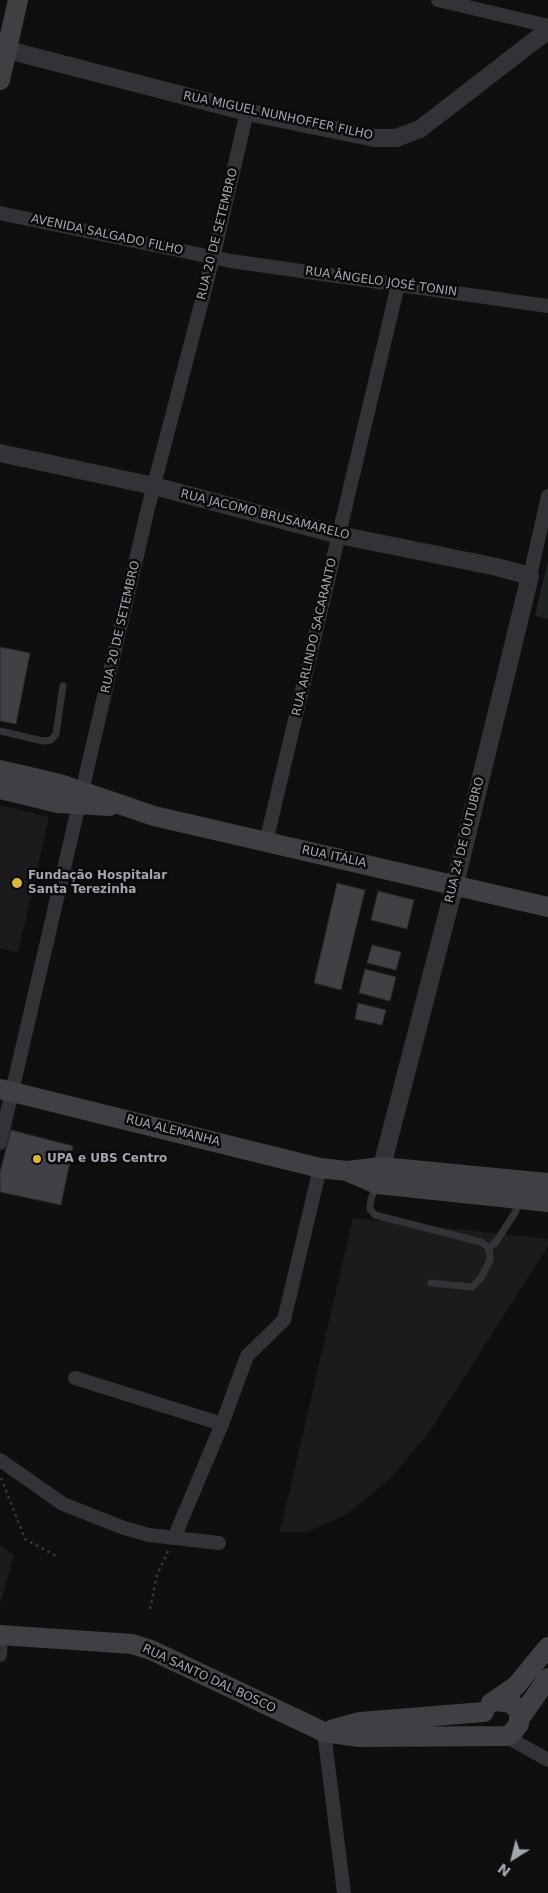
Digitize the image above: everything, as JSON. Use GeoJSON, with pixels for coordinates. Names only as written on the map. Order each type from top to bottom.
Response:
{"type":"FeatureCollection","features":[{"type":"Feature","properties":{"kind":"main road"},"geometry":{"type":"LineString","coordinates":[[0,80],[18,0]]}},
{"type":"Feature","properties":{"kind":"main road","name":"RUA ITÁLIA"},"geometry":{"type":"LineString","coordinates":[[0,770],[81,798]]}},
{"type":"Feature","properties":{"kind":"main road","name":"RUA ITÁLIA"},"geometry":{"type":"LineString","coordinates":[[0,789],[81,798],[120,806],[266,842],[455,884],[548,907]]}},
{"type":"Feature","properties":{"kind":"main road","name":"RUA ALEMANHA"},"geometry":{"type":"LineString","coordinates":[[6,1090],[320,1168],[513,1188],[548,1183]]}},
{"type":"Feature","properties":{"kind":"main road","name":"RUA ALEMANHA"},"geometry":{"type":"LineString","coordinates":[[513,1188],[548,1202]]}},
{"type":"Feature","properties":{"kind":"main road","name":"RUA SANTO DAL BOSCO"},"geometry":{"type":"LineString","coordinates":[[1,1635],[132,1644],[151,1650],[324,1732],[359,1737],[511,1729]]}},
{"type":"Feature","properties":{"kind":"main road"},"geometry":{"type":"LineString","coordinates":[[548,1647],[516,1686],[490,1706],[486,1727],[489,1731],[511,1729],[548,1678]]}},
{"type":"Feature","properties":{"kind":"main road"},"geometry":{"type":"LineString","coordinates":[[324,1732],[360,1722],[512,1703],[516,1707],[511,1729]]}},
{"type":"Feature","properties":{"kind":"street"},"geometry":{"type":"LineString","coordinates":[[438,0],[548,28]]}},
{"type":"Feature","properties":{"kind":"street","name":"RUA MIGUEL NUNHOFFER FILHO"},"geometry":{"type":"LineString","coordinates":[[8,50],[247,112],[375,138],[396,138],[420,128],[548,28]]}},
{"type":"Feature","properties":{"kind":"street","name":"RUA 20 DE SETEMBRO"},"geometry":{"type":"LineString","coordinates":[[0,1143],[6,1090],[81,798],[154,486],[214,258],[247,112]]}},
{"type":"Feature","properties":{"kind":"street","name":"AVENIDA SALGADO FILHO"},"geometry":{"type":"LineString","coordinates":[[0,213],[214,258]]}},
{"type":"Feature","properties":{"kind":"street","name":"RUA ÂNGELO JOSÉ TONIN"},"geometry":{"type":"LineString","coordinates":[[214,258],[548,306]]}},
{"type":"Feature","properties":{"kind":"street","name":"RUA ARLINDO SACARANTO"},"geometry":{"type":"LineString","coordinates":[[266,842],[398,285]]}},
{"type":"Feature","properties":{"kind":"street","name":"RUA JACOMO BRUSAMARELO"},"geometry":{"type":"LineString","coordinates":[[0,453],[154,486],[339,535],[497,567],[530,576]]}},
{"type":"Feature","properties":{"kind":"street","name":"RUA 24 DE OUTUBRO"},"geometry":{"type":"LineString","coordinates":[[380,1175],[455,884],[548,496]]}},
{"type":"Feature","properties":{"kind":"street"},"geometry":{"type":"LineString","coordinates":[[174,1538],[222,1424],[247,1356],[284,1320],[320,1168]]}},
{"type":"Feature","properties":{"kind":"street"},"geometry":{"type":"LineString","coordinates":[[75,1378],[222,1424]]}},
{"type":"Feature","properties":{"kind":"street"},"geometry":{"type":"LineString","coordinates":[[0,1460],[64,1504],[124,1528],[174,1538],[219,1543]]}},
{"type":"Feature","properties":{"kind":"street"},"geometry":{"type":"LineString","coordinates":[[0,1655],[1,1635]]}},
{"type":"Feature","properties":{"kind":"street"},"geometry":{"type":"LineString","coordinates":[[511,1729],[528,1747],[548,1760]]}},
{"type":"Feature","properties":{"kind":"street"},"geometry":{"type":"LineString","coordinates":[[324,1732],[344,1893]]}},
{"type":"Feature","properties":{"kind":"lane"},"geometry":{"type":"LineString","coordinates":[[0,731],[43,741],[51,740],[56,734],[63,686]]}},
{"type":"Feature","properties":{"kind":"lane"},"geometry":{"type":"LineString","coordinates":[[380,1175],[371,1200],[370,1209],[375,1215],[481,1242],[489,1248],[490,1260],[481,1278],[472,1287],[431,1283]]}},
{"type":"Feature","properties":{"kind":"lane"},"geometry":{"type":"LineString","coordinates":[[489,1248],[496,1242],[516,1211],[513,1188]]}},
{"type":"Feature","properties":{"kind":"path"},"geometry":{"type":"LineString","coordinates":[[0,1474],[25,1539],[58,1557]]}},
{"type":"Feature","properties":{"kind":"path"},"geometry":{"type":"LineString","coordinates":[[150,1609],[157,1575],[174,1538]]}},
{"type":"Feature","properties":{"kind":"shaded area"},"geometry":{"type":"Polygon","coordinates":[[[548,560],[548,619],[535,616],[548,560]]]}},
{"type":"Feature","properties":{"kind":"shaded area","name":"Fundação Hospitalar Santa Terezinha"},"geometry":{"type":"Polygon","coordinates":[[[0,805],[49,817],[18,953],[0,948],[0,805]]]}},
{"type":"Feature","properties":{"kind":"shaded area"},"geometry":{"type":"Polygon","coordinates":[[[353,1218],[548,1239],[548,1246],[430,1431],[391,1478],[347,1514],[307,1532],[280,1532],[353,1218]]]}},
{"type":"Feature","properties":{"kind":"shaded area"},"geometry":{"type":"Polygon","coordinates":[[[0,1545],[14,1555],[1,1601],[0,1601],[0,1545]]]}},
{"type":"Feature","properties":{"kind":"building"},"geometry":{"type":"Polygon","coordinates":[[[0,647],[30,653],[16,724],[0,721],[0,647]]]}},
{"type":"Feature","properties":{"kind":"building"},"geometry":{"type":"Polygon","coordinates":[[[337,883],[365,890],[341,990],[314,983],[337,883]]]}},
{"type":"Feature","properties":{"kind":"building"},"geometry":{"type":"Polygon","coordinates":[[[378,891],[414,900],[407,929],[371,920],[378,891]]]}},
{"type":"Feature","properties":{"kind":"building"},"geometry":{"type":"Polygon","coordinates":[[[372,945],[401,952],[396,970],[367,963],[372,945]]]}},
{"type":"Feature","properties":{"kind":"building"},"geometry":{"type":"Polygon","coordinates":[[[365,969],[396,977],[390,1001],[359,993],[365,969]]]}},
{"type":"Feature","properties":{"kind":"building"},"geometry":{"type":"Polygon","coordinates":[[[358,1003],[386,1010],[382,1025],[355,1019],[358,1003]]]}},
{"type":"Feature","properties":{"kind":"building","name":"UPA e UBS Centro"},"geometry":{"type":"Polygon","coordinates":[[[11,1130],[73,1146],[61,1205],[0,1192],[0,1172],[11,1130]]]}},
{"type":"Feature","properties":{"kind":"place","name":"Fundação Hospitalar Santa Terezinha"},"geometry":{"type":"Point","coordinates":[17,883]}},
{"type":"Feature","properties":{"kind":"place","name":"UPA e UBS Centro"},"geometry":{"type":"Point","coordinates":[37,1159]}}]}
